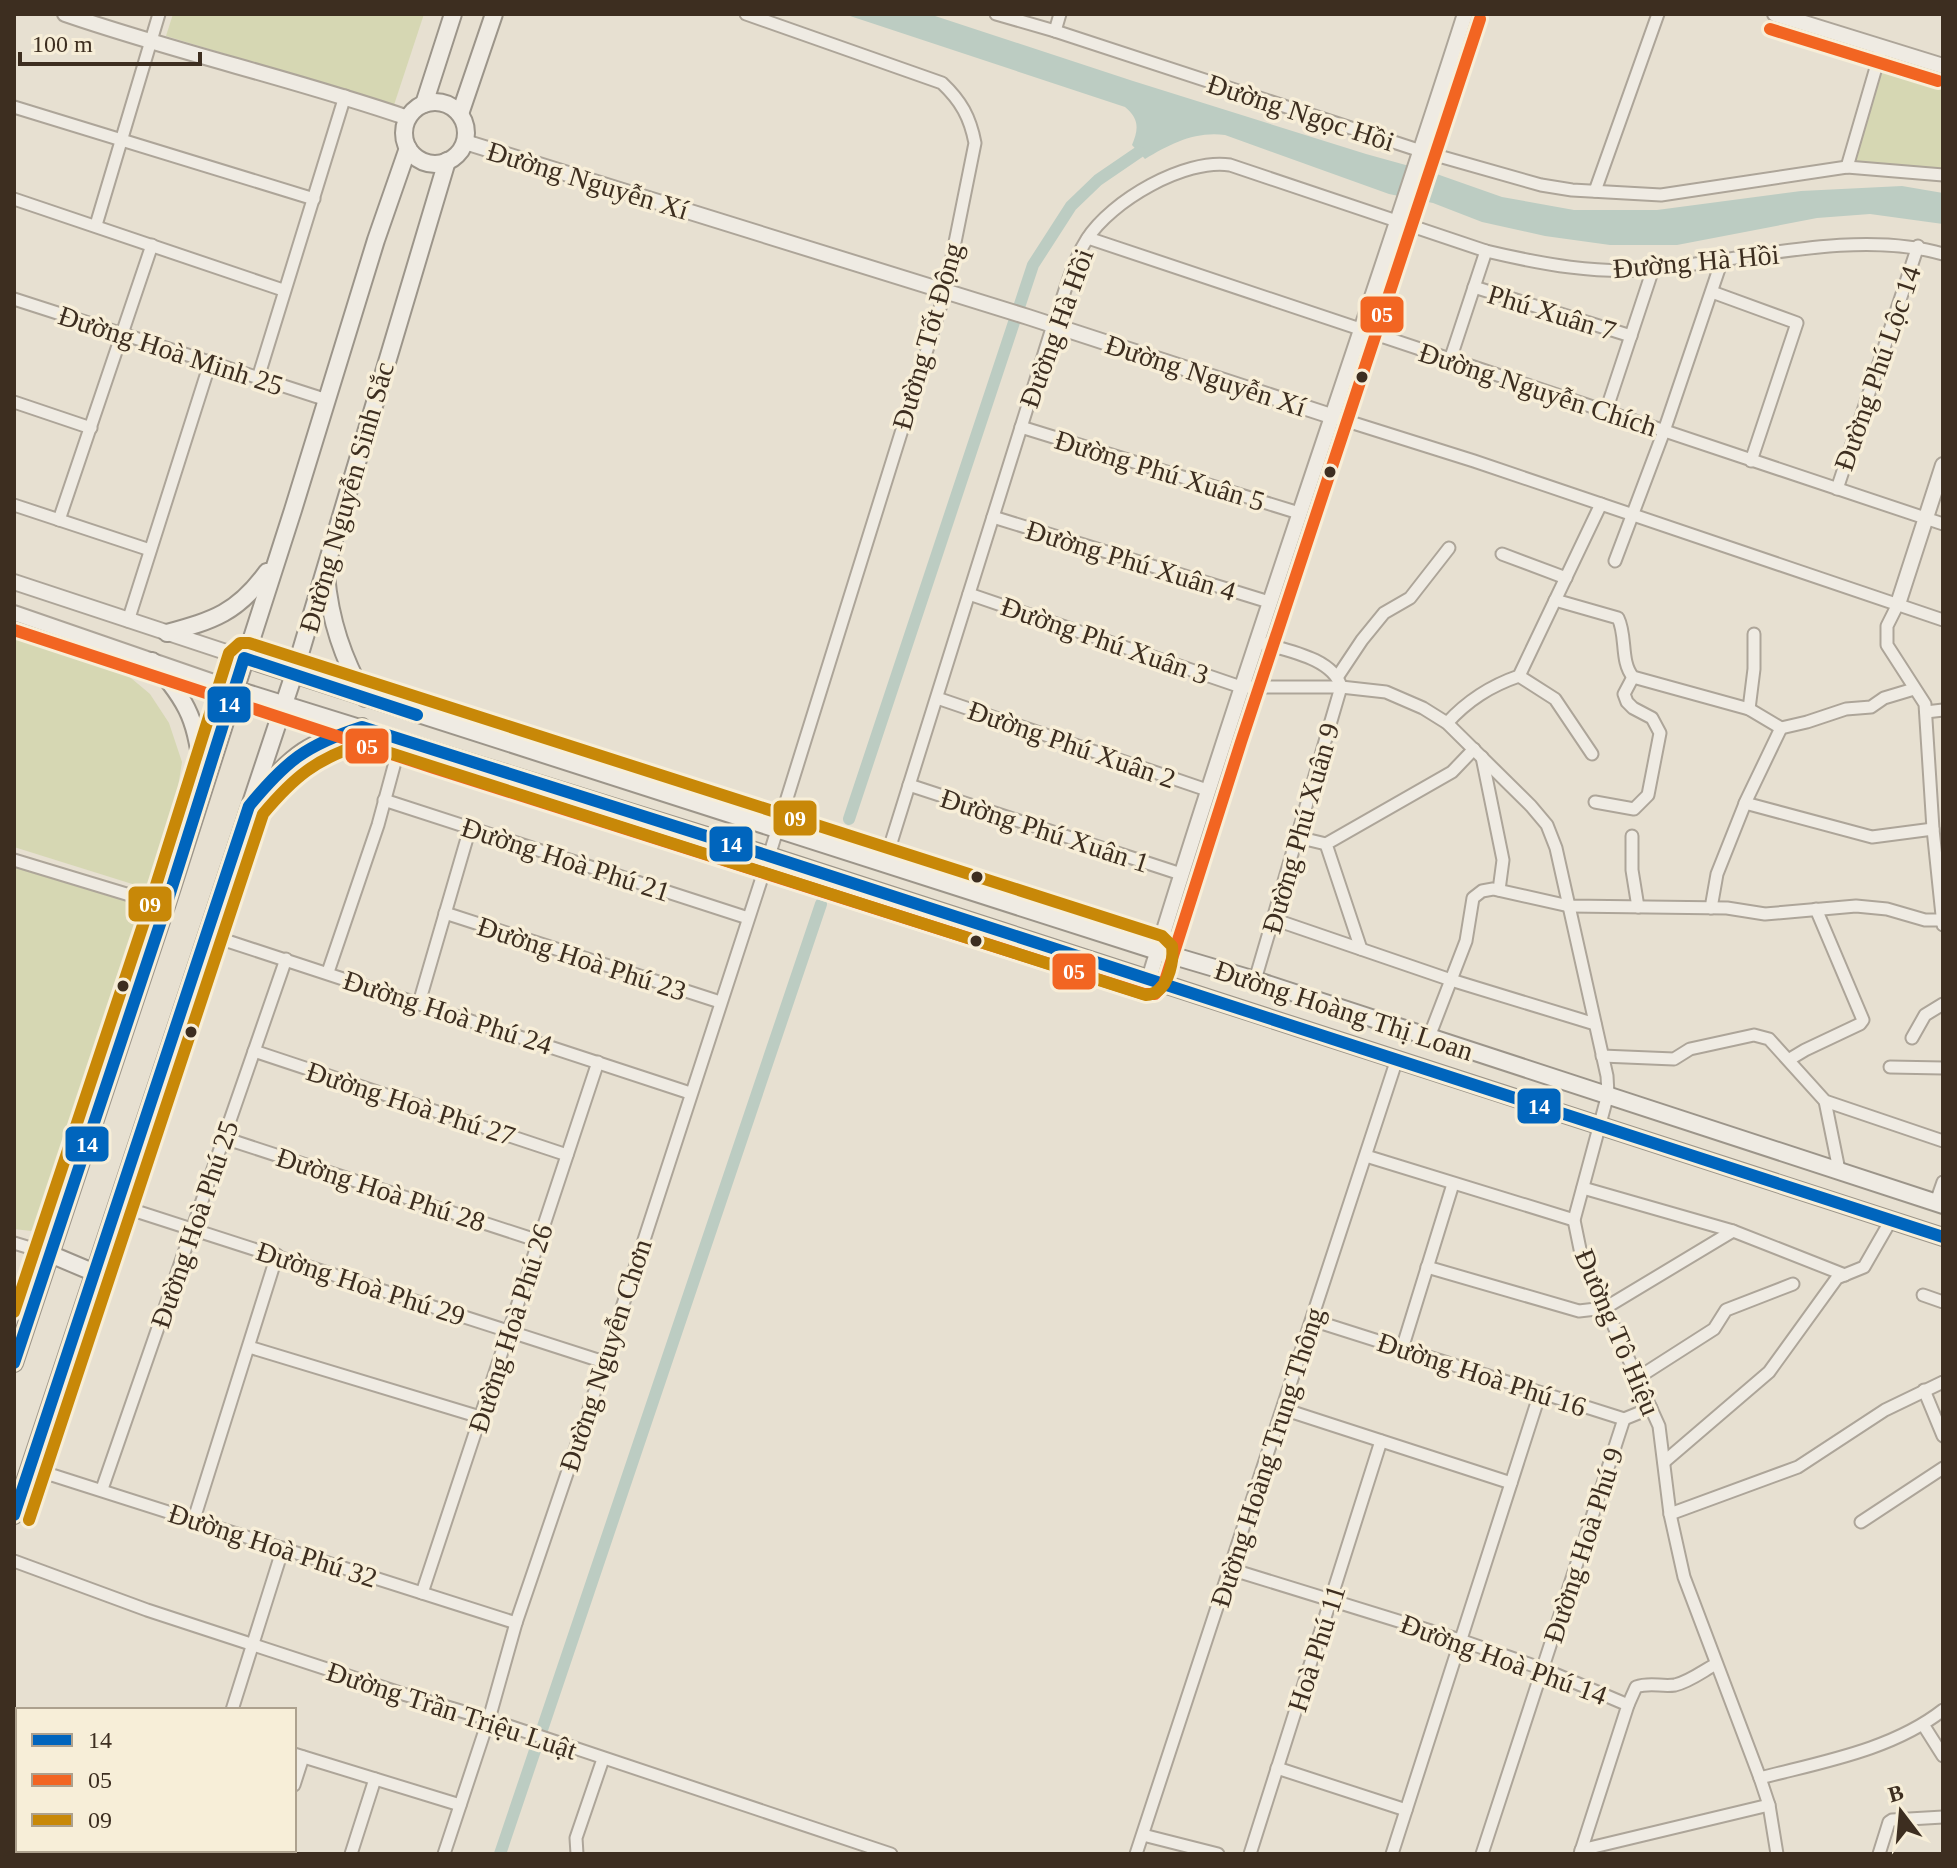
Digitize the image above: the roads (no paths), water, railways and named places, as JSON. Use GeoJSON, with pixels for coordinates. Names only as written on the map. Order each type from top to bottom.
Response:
{"type":"FeatureCollection","features":[{"type":"Feature","properties":{"kind":"main road"},"geometry":{"type":"LineString","coordinates":[[424,104],[448,104],[460,114],[466,128],[465,142],[447,161],[430,163],[421,160],[408,148],[405,128],[408,118],[424,104],[453,14]]}},
{"type":"Feature","properties":{"kind":"main road"},"geometry":{"type":"LineString","coordinates":[[460,114],[494,14]]}},
{"type":"Feature","properties":{"kind":"main road","name":"Đường Nguyễn Sinh Sắc"},"geometry":{"type":"LineString","coordinates":[[14,1363],[166,906],[376,240],[408,148]]}},
{"type":"Feature","properties":{"kind":"main road","name":"Đường Nguyễn Sinh Sắc"},"geometry":{"type":"LineString","coordinates":[[14,1515],[294,674],[447,161]]}},
{"type":"Feature","properties":{"kind":"main road"},"geometry":{"type":"LineString","coordinates":[[167,633],[230,611],[251,594],[278,558]]}},
{"type":"Feature","properties":{"kind":"main road"},"geometry":{"type":"LineString","coordinates":[[325,562],[329,608],[339,643],[365,698]]}},
{"type":"Feature","properties":{"kind":"main road","name":"Đường Hoàng Thị Loan"},"geometry":{"type":"LineString","coordinates":[[244,658],[1255,980],[1939,1203]]}},
{"type":"Feature","properties":{"kind":"main road"},"geometry":{"type":"LineString","coordinates":[[152,661],[179,692],[192,716],[204,784]]}},
{"type":"Feature","properties":{"kind":"main road","name":"Đường Hoàng Thị Loan"},"geometry":{"type":"LineString","coordinates":[[234,689],[769,856],[1943,1237]]}},
{"type":"Feature","properties":{"kind":"main road"},"geometry":{"type":"LineString","coordinates":[[249,806],[279,770],[305,748],[362,727]]}},
{"type":"Feature","properties":{"kind":"main road"},"geometry":{"type":"LineString","coordinates":[[50,1254],[95,1273]]}},
{"type":"Feature","properties":{"kind":"street"},"geometry":{"type":"LineString","coordinates":[[65,14],[150,43],[345,96],[408,118]]}},
{"type":"Feature","properties":{"kind":"street"},"geometry":{"type":"LineString","coordinates":[[96,225],[159,14]]}},
{"type":"Feature","properties":{"kind":"street","name":"Đường Tốt Động"},"geometry":{"type":"LineString","coordinates":[[746,14],[942,83],[958,99],[970,120],[975,143],[945,292],[778,828]]}},
{"type":"Feature","properties":{"kind":"street","name":"Đường Ngọc Hồi"},"geometry":{"type":"LineString","coordinates":[[996,14],[1055,31],[1419,158],[1541,185],[1661,195],[1847,167],[1943,175]]}},
{"type":"Feature","properties":{"kind":"street"},"geometry":{"type":"LineString","coordinates":[[1055,31],[1060,14]]}},
{"type":"Feature","properties":{"kind":"street"},"geometry":{"type":"LineString","coordinates":[[1595,191],[1658,14]]}},
{"type":"Feature","properties":{"kind":"street"},"geometry":{"type":"LineString","coordinates":[[1775,14],[1943,66]]}},
{"type":"Feature","properties":{"kind":"street"},"geometry":{"type":"LineString","coordinates":[[1149,979],[1256,641],[1419,158],[1462,15]]}},
{"type":"Feature","properties":{"kind":"street"},"geometry":{"type":"LineString","coordinates":[[1847,167],[1882,47]]}},
{"type":"Feature","properties":{"kind":"street"},"geometry":{"type":"LineString","coordinates":[[258,378],[345,96]]}},
{"type":"Feature","properties":{"kind":"street"},"geometry":{"type":"LineString","coordinates":[[14,107],[314,199]]}},
{"type":"Feature","properties":{"kind":"street","name":"Đường Nguyễn Xí"},"geometry":{"type":"LineString","coordinates":[[465,142],[1003,308],[1943,620]]}},
{"type":"Feature","properties":{"kind":"street","name":"Đường Hà Hồi"},"geometry":{"type":"LineString","coordinates":[[885,862],[1053,325],[1088,238],[1106,216],[1132,197],[1186,171],[1220,163],[1486,251],[1523,260],[1595,270],[1653,269],[1857,243],[1918,246],[1943,254]]}},
{"type":"Feature","properties":{"kind":"street"},"geometry":{"type":"LineString","coordinates":[[14,199],[283,290]]}},
{"type":"Feature","properties":{"kind":"street","name":"Đường Nguyễn Chích"},"geometry":{"type":"LineString","coordinates":[[1088,238],[1943,524]]}},
{"type":"Feature","properties":{"kind":"street"},"geometry":{"type":"LineString","coordinates":[[59,520],[152,245]]}},
{"type":"Feature","properties":{"kind":"street","name":"Đường Phú Lộc 14"},"geometry":{"type":"LineString","coordinates":[[1837,489],[1918,246]]}},
{"type":"Feature","properties":{"kind":"street"},"geometry":{"type":"LineString","coordinates":[[1450,360],[1486,251]]}},
{"type":"Feature","properties":{"kind":"street"},"geometry":{"type":"LineString","coordinates":[[1615,561],[1664,431],[1722,260]]}},
{"type":"Feature","properties":{"kind":"street"},"geometry":{"type":"LineString","coordinates":[[1606,411],[1653,269]]}},
{"type":"Feature","properties":{"kind":"street","name":"Phú Xuân 7"},"geometry":{"type":"LineString","coordinates":[[1474,287],[1631,336]]}},
{"type":"Feature","properties":{"kind":"street"},"geometry":{"type":"LineString","coordinates":[[1712,292],[1797,323],[1751,461]]}},
{"type":"Feature","properties":{"kind":"street","name":"Đường Hoà Minh 25"},"geometry":{"type":"LineString","coordinates":[[14,299],[327,400]]}},
{"type":"Feature","properties":{"kind":"street"},"geometry":{"type":"LineString","coordinates":[[128,621],[210,363]]}},
{"type":"Feature","properties":{"kind":"street"},"geometry":{"type":"LineString","coordinates":[[14,402],[91,428]]}},
{"type":"Feature","properties":{"kind":"street","name":"Đường Phú Xuân 5"},"geometry":{"type":"LineString","coordinates":[[1021,427],[1299,513]]}},
{"type":"Feature","properties":{"kind":"street"},"geometry":{"type":"LineString","coordinates":[[1429,1037],[1466,941],[1473,898],[1482,891],[1499,890],[1569,906],[1727,908],[1765,914],[1873,907],[1942,923],[1926,712],[1923,698],[1887,645],[1887,626],[1898,604],[1943,465]]}},
{"type":"Feature","properties":{"kind":"street"},"geometry":{"type":"LineString","coordinates":[[1447,723],[1465,703],[1497,683],[1519,676],[1601,504]]}},
{"type":"Feature","properties":{"kind":"street"},"geometry":{"type":"LineString","coordinates":[[14,505],[150,550]]}},
{"type":"Feature","properties":{"kind":"street","name":"Đường Phú Xuân 4"},"geometry":{"type":"LineString","coordinates":[[993,517],[1269,602]]}},
{"type":"Feature","properties":{"kind":"street","name":"Đường Phú Xuân 9"},"geometry":{"type":"LineString","coordinates":[[1255,980],[1340,682],[1362,640],[1384,613],[1410,598],[1449,548]]}},
{"type":"Feature","properties":{"kind":"street"},"geometry":{"type":"LineString","coordinates":[[1502,554],[1566,578]]}},
{"type":"Feature","properties":{"kind":"street","name":"Đường Hoàng Thị Loan"},"geometry":{"type":"LineString","coordinates":[[14,582],[244,658]]}},
{"type":"Feature","properties":{"kind":"street","name":"Đường Phú Xuân 3"},"geometry":{"type":"LineString","coordinates":[[969,594],[1241,687]]}},
{"type":"Feature","properties":{"kind":"street"},"geometry":{"type":"LineString","coordinates":[[1555,600],[1618,618],[1628,671],[1633,677],[1749,709],[1781,728],[1846,709],[1871,707],[1884,698],[1914,689]]}},
{"type":"Feature","properties":{"kind":"street","name":"Đường Hoàng Thị Loan"},"geometry":{"type":"LineString","coordinates":[[14,613],[234,689]]}},
{"type":"Feature","properties":{"kind":"street"},"geometry":{"type":"LineString","coordinates":[[1749,709],[1754,634]]}},
{"type":"Feature","properties":{"kind":"street"},"geometry":{"type":"LineString","coordinates":[[1256,641],[1323,664],[1340,682]]}},
{"type":"Feature","properties":{"kind":"street"},"geometry":{"type":"LineString","coordinates":[[1519,676],[1555,699],[1592,754]]}},
{"type":"Feature","properties":{"kind":"street"},"geometry":{"type":"LineString","coordinates":[[1595,802],[1634,809],[1648,795],[1660,733],[1652,718],[1627,702],[1624,694],[1633,677]]}},
{"type":"Feature","properties":{"kind":"street","name":"Đường Tô Hiệu"},"geometry":{"type":"LineString","coordinates":[[1241,687],[1340,682],[1386,692],[1423,708],[1447,723],[1547,825],[1556,848],[1608,1094],[1574,1220],[1581,1254],[1659,1426],[1670,1514],[1684,1577],[1760,1778],[1769,1805],[1777,1854]]}},
{"type":"Feature","properties":{"kind":"street","name":"Đường Phú Xuân 2"},"geometry":{"type":"LineString","coordinates":[[937,698],[1207,790]]}},
{"type":"Feature","properties":{"kind":"street"},"geometry":{"type":"LineString","coordinates":[[1926,712],[1943,710]]}},
{"type":"Feature","properties":{"kind":"street"},"geometry":{"type":"LineString","coordinates":[[1711,908],[1717,874],[1745,803],[1781,728]]}},
{"type":"Feature","properties":{"kind":"street"},"geometry":{"type":"LineString","coordinates":[[328,972],[401,740]]}},
{"type":"Feature","properties":{"kind":"street"},"geometry":{"type":"LineString","coordinates":[[1297,837],[1326,844],[1452,772],[1478,753],[1503,860],[1499,890]]}},
{"type":"Feature","properties":{"kind":"street","name":"Đường Phú Xuân 1"},"geometry":{"type":"LineString","coordinates":[[909,785],[1181,874]]}},
{"type":"Feature","properties":{"kind":"street","name":"Đường Hoà Phú 21"},"geometry":{"type":"LineString","coordinates":[[384,800],[748,918]]}},
{"type":"Feature","properties":{"kind":"street"},"geometry":{"type":"LineString","coordinates":[[1745,803],[1872,837],[1933,829]]}},
{"type":"Feature","properties":{"kind":"street"},"geometry":{"type":"LineString","coordinates":[[419,1003],[470,828]]}},
{"type":"Feature","properties":{"kind":"street","name":"Đường Nguyễn Chơn"},"geometry":{"type":"LineString","coordinates":[[444,1854],[516,1623],[778,828]]}},
{"type":"Feature","properties":{"kind":"street"},"geometry":{"type":"LineString","coordinates":[[1632,836],[1632,870],[1638,907]]}},
{"type":"Feature","properties":{"kind":"street"},"geometry":{"type":"LineString","coordinates":[[1326,844],[1361,949]]}},
{"type":"Feature","properties":{"kind":"street"},"geometry":{"type":"LineString","coordinates":[[14,860],[166,906]]}},
{"type":"Feature","properties":{"kind":"street"},"geometry":{"type":"LineString","coordinates":[[1790,1059],[1854,1028],[1863,1020],[1816,909]]}},
{"type":"Feature","properties":{"kind":"street","name":"Đường Hoà Phú 23"},"geometry":{"type":"LineString","coordinates":[[445,913],[720,1002]]}},
{"type":"Feature","properties":{"kind":"street"},"geometry":{"type":"LineString","coordinates":[[1273,919],[1451,980],[1595,1024]]}},
{"type":"Feature","properties":{"kind":"street","name":"Đường Hoà Phú 24"},"geometry":{"type":"LineString","coordinates":[[206,934],[690,1093]]}},
{"type":"Feature","properties":{"kind":"street","name":"Đường Hoà Phú 25"},"geometry":{"type":"LineString","coordinates":[[102,1489],[286,959]]}},
{"type":"Feature","properties":{"kind":"street"},"geometry":{"type":"LineString","coordinates":[[1912,1038],[1925,1015],[1943,1004]]}},
{"type":"Feature","properties":{"kind":"street"},"geometry":{"type":"LineString","coordinates":[[1602,1056],[1674,1059],[1690,1049],[1754,1035],[1769,1039],[1825,1101],[1839,1170]]}},
{"type":"Feature","properties":{"kind":"street","name":"Đường Hoà Phú 27"},"geometry":{"type":"LineString","coordinates":[[254,1051],[567,1155]]}},
{"type":"Feature","properties":{"kind":"street","name":"Đường Hoàng Trung Thông"},"geometry":{"type":"LineString","coordinates":[[1136,1854],[1397,1059]]}},
{"type":"Feature","properties":{"kind":"street","name":"Đường Hoà Phú 26"},"geometry":{"type":"LineString","coordinates":[[422,1593],[598,1062]]}},
{"type":"Feature","properties":{"kind":"street"},"geometry":{"type":"LineString","coordinates":[[1890,1067],[1943,1068]]}},
{"type":"Feature","properties":{"kind":"street"},"geometry":{"type":"LineString","coordinates":[[1825,1101],[1941,1138]]}},
{"type":"Feature","properties":{"kind":"street","name":"Đường Hoà Phú 28"},"geometry":{"type":"LineString","coordinates":[[224,1138],[539,1241]]}},
{"type":"Feature","properties":{"kind":"street"},"geometry":{"type":"LineString","coordinates":[[1366,1156],[1574,1220]]}},
{"type":"Feature","properties":{"kind":"street"},"geometry":{"type":"LineString","coordinates":[[1939,1203],[1943,1182]]}},
{"type":"Feature","properties":{"kind":"street"},"geometry":{"type":"LineString","coordinates":[[1402,1349],[1453,1184]]}},
{"type":"Feature","properties":{"kind":"street"},"geometry":{"type":"LineString","coordinates":[[1583,1188],[1733,1231],[1845,1275]]}},
{"type":"Feature","properties":{"kind":"street","name":"Đường Hoà Phú 29"},"geometry":{"type":"LineString","coordinates":[[117,1205],[604,1362]]}},
{"type":"Feature","properties":{"kind":"street"},"geometry":{"type":"LineString","coordinates":[[1664,1462],[1769,1372],[1837,1278],[1864,1267],[1891,1220]]}},
{"type":"Feature","properties":{"kind":"street"},"geometry":{"type":"LineString","coordinates":[[1427,1267],[1579,1311],[1605,1308],[1733,1231]]}},
{"type":"Feature","properties":{"kind":"street"},"geometry":{"type":"LineString","coordinates":[[14,1243],[50,1254]]}},
{"type":"Feature","properties":{"kind":"street"},"geometry":{"type":"LineString","coordinates":[[194,1519],[277,1255]]}},
{"type":"Feature","properties":{"kind":"street"},"geometry":{"type":"LineString","coordinates":[[1639,1377],[1714,1329],[1726,1310],[1793,1284]]}},
{"type":"Feature","properties":{"kind":"street"},"geometry":{"type":"LineString","coordinates":[[1923,1295],[1943,1302]]}},
{"type":"Feature","properties":{"kind":"street","name":"Đường Hoà Phú 16"},"geometry":{"type":"LineString","coordinates":[[1312,1320],[1624,1419],[1651,1408]]}},
{"type":"Feature","properties":{"kind":"street"},"geometry":{"type":"LineString","coordinates":[[249,1347],[480,1417]]}},
{"type":"Feature","properties":{"kind":"street"},"geometry":{"type":"LineString","coordinates":[[1670,1514],[1798,1467],[1885,1410],[1943,1382]]}},
{"type":"Feature","properties":{"kind":"street"},"geometry":{"type":"LineString","coordinates":[[1924,1390],[1943,1436]]}},
{"type":"Feature","properties":{"kind":"street"},"geometry":{"type":"LineString","coordinates":[[1392,1854],[1540,1393]]}},
{"type":"Feature","properties":{"kind":"street"},"geometry":{"type":"LineString","coordinates":[[1283,1409],[1511,1483]]}},
{"type":"Feature","properties":{"kind":"street","name":"Đường Hoà Phú 9"},"geometry":{"type":"LineString","coordinates":[[1482,1854],[1624,1419]]}},
{"type":"Feature","properties":{"kind":"street","name":"Hoà Phú 11"},"geometry":{"type":"LineString","coordinates":[[1250,1854],[1381,1441]]}},
{"type":"Feature","properties":{"kind":"street","name":"Đường Hoà Phú 32"},"geometry":{"type":"LineString","coordinates":[[30,1468],[516,1623]]}},
{"type":"Feature","properties":{"kind":"street"},"geometry":{"type":"LineString","coordinates":[[1861,1522],[1943,1468]]}},
{"type":"Feature","properties":{"kind":"street"},"geometry":{"type":"LineString","coordinates":[[233,1708],[283,1548]]}},
{"type":"Feature","properties":{"kind":"street","name":"Đường Trần Triệu Luật"},"geometry":{"type":"LineString","coordinates":[[14,1561],[251,1645],[488,1719],[891,1854]]}},
{"type":"Feature","properties":{"kind":"street","name":"Đường Hoà Phú 14"},"geometry":{"type":"LineString","coordinates":[[1230,1569],[1460,1640],[1543,1669],[1628,1705],[1580,1852]]}},
{"type":"Feature","properties":{"kind":"street"},"geometry":{"type":"LineString","coordinates":[[1628,1705],[1636,1687],[1654,1683],[1665,1686],[1684,1683],[1716,1664]]}},
{"type":"Feature","properties":{"kind":"street"},"geometry":{"type":"LineString","coordinates":[[1760,1778],[1884,1742],[1924,1726],[1943,1710]]}},
{"type":"Feature","properties":{"kind":"street"},"geometry":{"type":"LineString","coordinates":[[1924,1726],[1943,1756]]}},
{"type":"Feature","properties":{"kind":"street"},"geometry":{"type":"LineString","coordinates":[[298,1756],[460,1805]]}},
{"type":"Feature","properties":{"kind":"street"},"geometry":{"type":"LineString","coordinates":[[577,1854],[576,1838],[603,1759]]}},
{"type":"Feature","properties":{"kind":"street"},"geometry":{"type":"LineString","coordinates":[[1277,1768],[1406,1810]]}},
{"type":"Feature","properties":{"kind":"street"},"geometry":{"type":"LineString","coordinates":[[351,1854],[375,1779]]}},
{"type":"Feature","properties":{"kind":"street"},"geometry":{"type":"LineString","coordinates":[[1580,1852],[1612,1841],[1769,1805]]}},
{"type":"Feature","properties":{"kind":"street"},"geometry":{"type":"LineString","coordinates":[[1879,1854],[1892,1820],[1943,1817]]}},
{"type":"Feature","properties":{"kind":"street"},"geometry":{"type":"LineString","coordinates":[[1143,1835],[1218,1854]]}},
{"type":"Feature","properties":{"kind":"street"},"geometry":{"type":"LineString","coordinates":[[847,1854],[851,1841]]}},
{"type":"Feature","properties":{"kind":"street"},"geometry":{"type":"LineString","coordinates":[[1607,1854],[1612,1841]]}},
{"type":"Feature","properties":{"kind":"waterway"},"geometry":{"type":"LineString","coordinates":[[849,819],[1033,265],[1071,206],[1098,180],[1139,152]]}},
{"type":"Feature","properties":{"kind":"waterway"},"geometry":{"type":"LineString","coordinates":[[500,1854],[821,904]]}}]}
